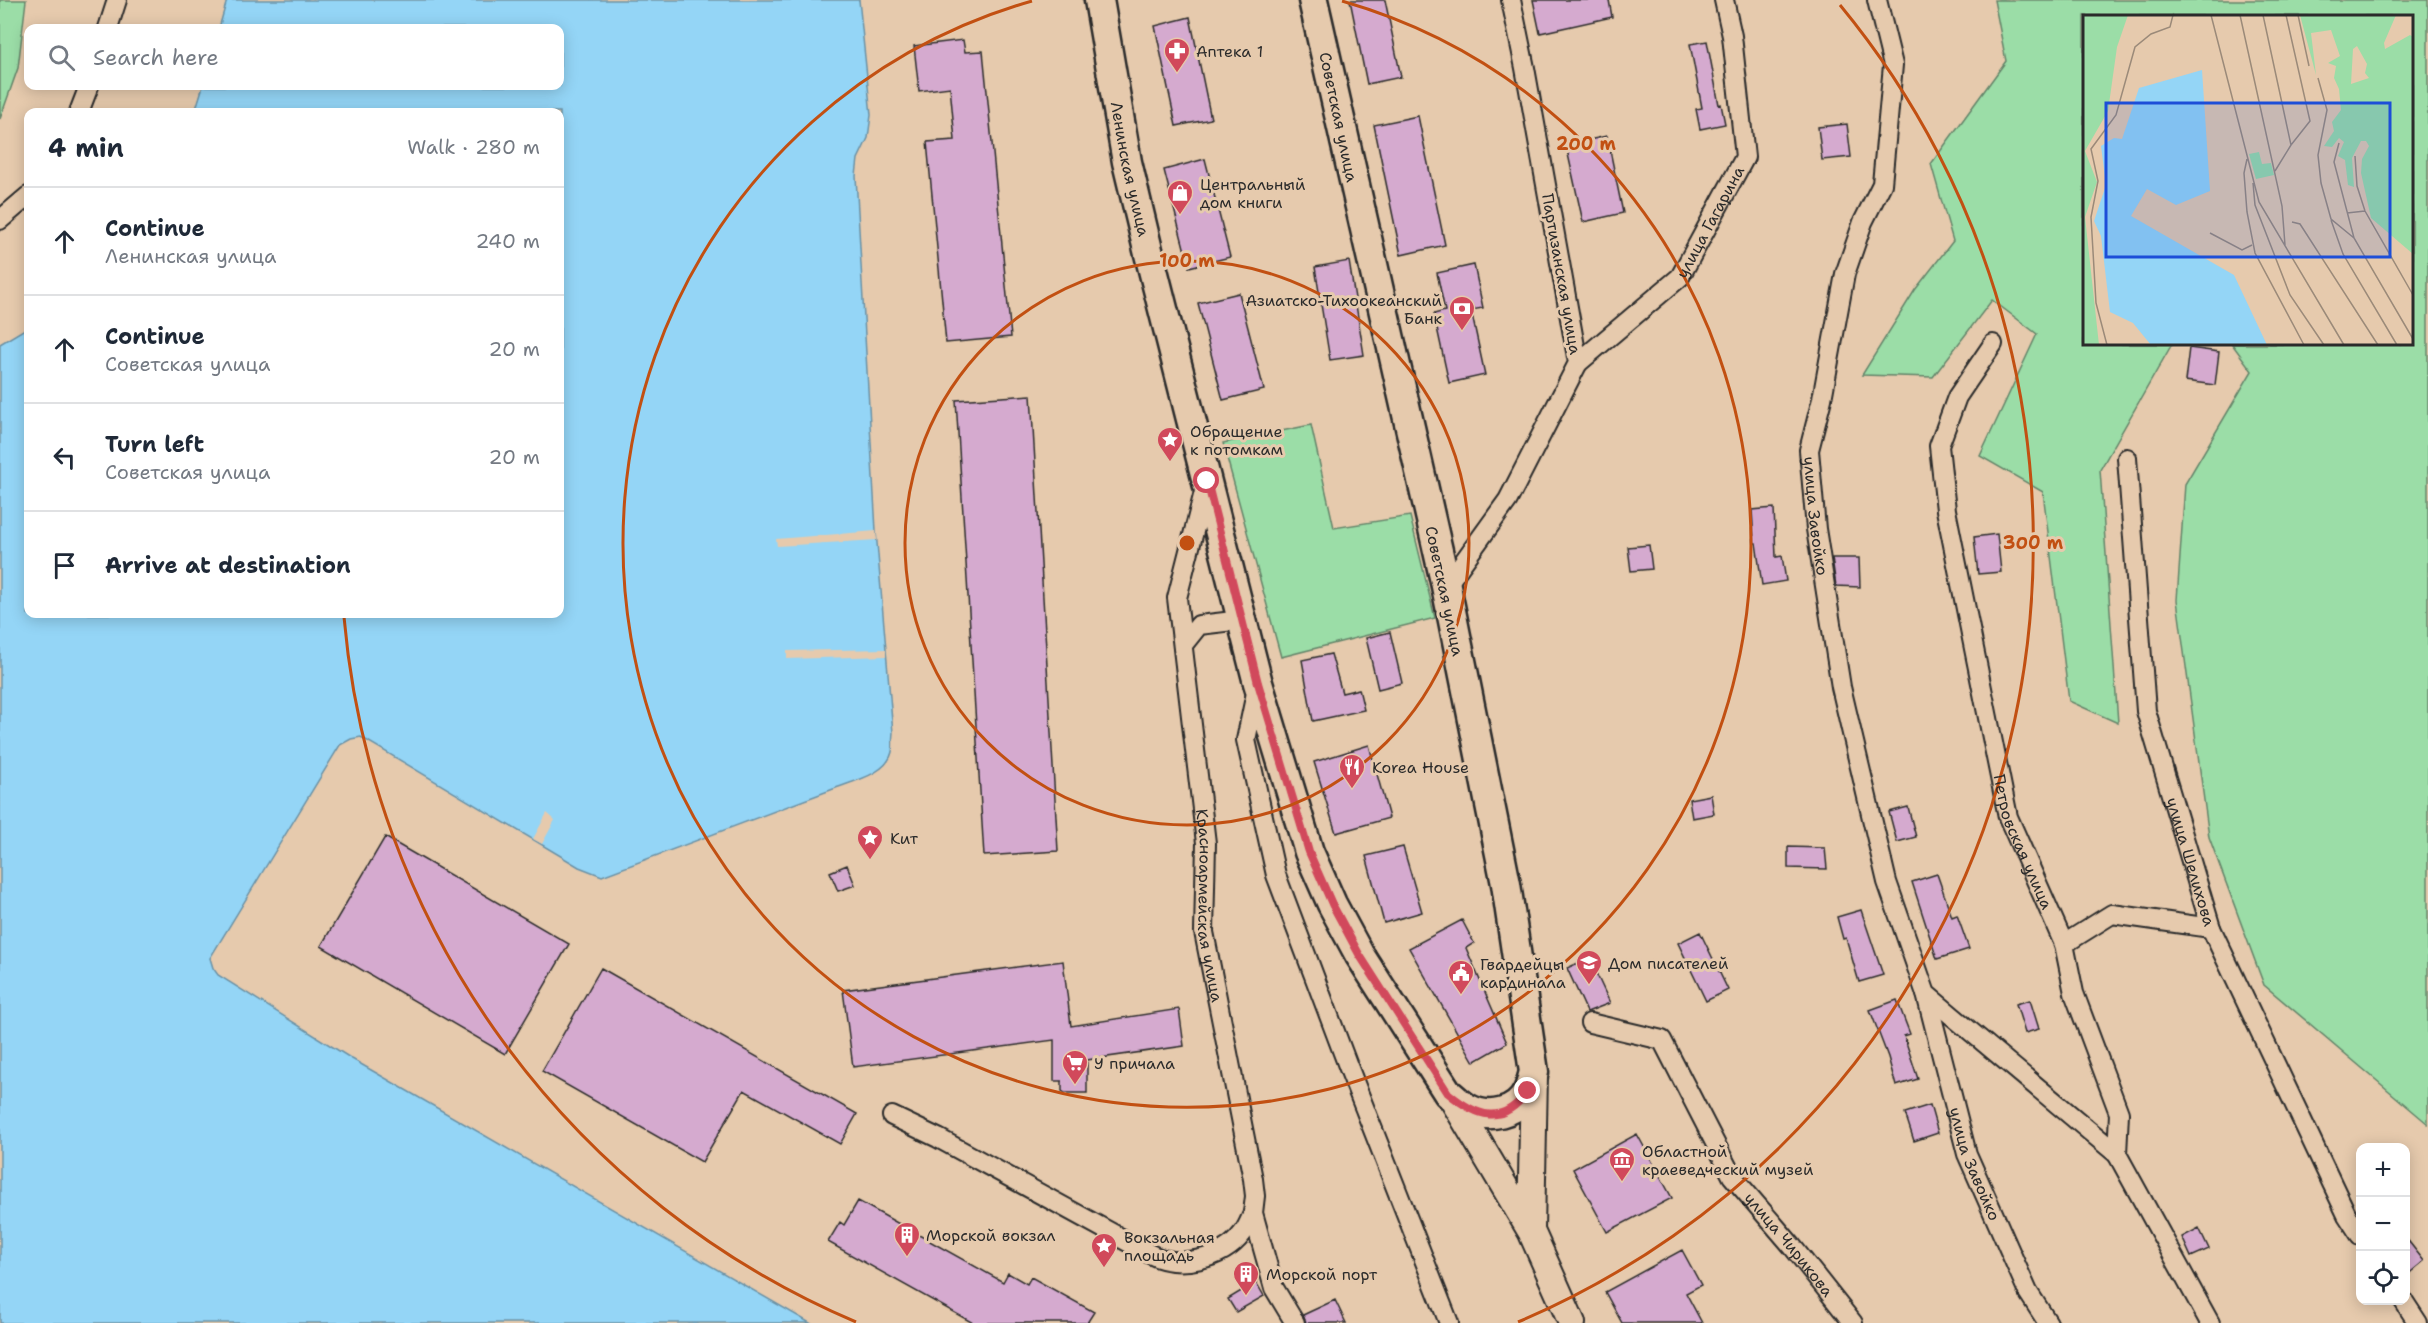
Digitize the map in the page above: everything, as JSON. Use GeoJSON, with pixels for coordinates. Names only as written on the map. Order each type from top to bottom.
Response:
{"type":"FeatureCollection","features":[{"type":"Feature","properties":{"kind":"main road","name":"Ленинская улица"},"geometry":{"type":"LineString","coordinates":[[1099,0],[1127,162],[1258,683],[1309,852],[1332,904],[1359,954],[1448,1093],[1531,1231],[1572,1323]]}},
{"type":"Feature","properties":{"kind":"main road","name":"Советская улица"},"geometry":{"type":"LineString","coordinates":[[1313,0],[1446,586],[1506,884],[1534,1072]]}},
{"type":"Feature","properties":{"kind":"main road","name":"Ленинская улица"},"geometry":{"type":"LineString","coordinates":[[1531,1231],[1534,1072]]}},
{"type":"Feature","properties":{"kind":"main road"},"geometry":{"type":"LineString","coordinates":[[1448,1093],[1466,1108],[1484,1115],[1497,1114],[1511,1109],[1521,1100],[1528,1091],[1534,1072]]}},
{"type":"Feature","properties":{"kind":"street"},"geometry":{"type":"LineString","coordinates":[[109,24],[117,0]]}},
{"type":"Feature","properties":{"kind":"street","name":"Партизанская улица"},"geometry":{"type":"LineString","coordinates":[[1446,586],[1508,500],[1578,363],[1511,0]]}},
{"type":"Feature","properties":{"kind":"street","name":"улица Гагарина"},"geometry":{"type":"LineString","coordinates":[[1578,363],[1680,277],[1745,157],[1732,36],[1724,0]]}},
{"type":"Feature","properties":{"kind":"street","name":"улица Завойко"},"geometry":{"type":"LineString","coordinates":[[1877,0],[1893,64],[1882,184],[1863,222],[1845,274],[1822,399],[1809,450],[1816,529],[1842,687],[1887,882],[1926,994],[1967,1154],[2028,1292],[2048,1323]]}},
{"type":"Feature","properties":{"kind":"street"},"geometry":{"type":"LineString","coordinates":[[81,108],[87,90]]}},
{"type":"Feature","properties":{"kind":"street"},"geometry":{"type":"LineString","coordinates":[[0,220],[24,199]]}},
{"type":"Feature","properties":{"kind":"street","name":"Петровская улица"},"geometry":{"type":"LineString","coordinates":[[1993,344],[1957,397],[1939,446],[1946,510],[2008,817],[2064,944],[2074,993],[2119,1113],[2117,1154]]}},
{"type":"Feature","properties":{"kind":"street","name":"улица Шелихова"},"geometry":{"type":"LineString","coordinates":[[2127,458],[2146,711],[2211,928],[2347,1215],[2356,1228]]}},
{"type":"Feature","properties":{"kind":"street","name":"Красноармейская улица"},"geometry":{"type":"LineString","coordinates":[[1207,481],[1177,598],[1206,843],[1204,932],[1253,1179],[1254,1213],[1274,1288],[1295,1323]]}},
{"type":"Feature","properties":{"kind":"street"},"geometry":{"type":"LineString","coordinates":[[1183,645],[1199,625],[1242,620]]}},
{"type":"Feature","properties":{"kind":"street"},"geometry":{"type":"LineString","coordinates":[[1258,683],[1246,740],[1276,875],[1449,1323]]}},
{"type":"Feature","properties":{"kind":"street"},"geometry":{"type":"LineString","coordinates":[[2064,944],[2112,914],[2211,928]]}},
{"type":"Feature","properties":{"kind":"street"},"geometry":{"type":"LineString","coordinates":[[1926,994],[2117,1154],[2210,1323]]}},
{"type":"Feature","properties":{"kind":"street","name":"улица Чирикова"},"geometry":{"type":"LineString","coordinates":[[1590,1023],[1662,1040],[1732,1176],[1792,1246],[1853,1323]]}},
{"type":"Feature","properties":{"kind":"street"},"geometry":{"type":"LineString","coordinates":[[892,1116],[938,1138],[1150,1254],[1165,1260],[1198,1259],[1223,1249],[1242,1234],[1254,1213]]}},
{"type":"Feature","properties":{"kind":"street"},"geometry":{"type":"LineString","coordinates":[[2406,1305],[2418,1323]]}},
{"type":"Feature","properties":{"kind":"green space"},"geometry":{"type":"Polygon","coordinates":[[[0,0],[26,0],[18,68],[0,119],[0,0]]]}},
{"type":"Feature","properties":{"kind":"green space"},"geometry":{"type":"Polygon","coordinates":[[[1994,0],[2428,0],[2428,1124],[2264,985],[2209,837],[2177,600],[2185,484],[2252,371],[2233,345],[2413,345],[2413,15],[2083,15],[2083,345],[2171,345],[2100,470],[2118,723],[2069,701],[2043,492],[1980,456],[2037,334],[1992,300],[1933,377],[1862,375],[1915,290],[1953,241],[1931,164],[2006,61],[1994,0]]]}},
{"type":"Feature","properties":{"kind":"green space"},"geometry":{"type":"Polygon","coordinates":[[[1311,425],[1334,528],[1410,516],[1435,618],[1281,657],[1223,443],[1311,425]]]}},
{"type":"Feature","properties":{"kind":"water"},"geometry":{"type":"Polygon","coordinates":[[[227,0],[859,0],[871,115],[868,138],[858,159],[856,176],[876,531],[893,733],[889,760],[877,771],[860,779],[602,876],[579,867],[361,737],[351,739],[340,745],[210,958],[218,975],[352,1059],[810,1323],[0,1323],[0,344],[24,329],[24,618],[564,618],[564,108],[196,108],[202,90],[564,90],[564,24],[220,24],[227,0]]]}},
{"type":"Feature","properties":{"kind":"pier"},"geometry":{"type":"Polygon","coordinates":[[[876,531],[877,540],[777,546],[776,539],[876,531]]]}},
{"type":"Feature","properties":{"kind":"pier"},"geometry":{"type":"Polygon","coordinates":[[[886,649],[886,656],[787,659],[787,651],[886,649]]]}},
{"type":"Feature","properties":{"kind":"pier"},"geometry":{"type":"Polygon","coordinates":[[[547,813],[555,820],[542,844],[533,839],[547,813]]]}},
{"type":"Feature","properties":{"kind":"building"},"geometry":{"type":"Polygon","coordinates":[[[1350,0],[1385,0],[1401,77],[1367,84],[1350,0]]]}},
{"type":"Feature","properties":{"kind":"building"},"geometry":{"type":"Polygon","coordinates":[[[1533,0],[1609,0],[1612,17],[1540,33],[1533,0]]]}},
{"type":"Feature","properties":{"kind":"building"},"geometry":{"type":"Polygon","coordinates":[[[1190,17],[1211,119],[1176,126],[1155,26],[1190,17]]]}},
{"type":"Feature","properties":{"kind":"building"},"geometry":{"type":"Polygon","coordinates":[[[963,40],[965,52],[983,51],[1011,337],[946,343],[927,142],[955,140],[950,87],[919,91],[914,46],[963,40]]]}},
{"type":"Feature","properties":{"kind":"building"},"geometry":{"type":"Polygon","coordinates":[[[1707,41],[1719,105],[1721,104],[1725,124],[1700,129],[1696,109],[1702,108],[1690,44],[1707,41]]]}},
{"type":"Feature","properties":{"kind":"building"},"geometry":{"type":"Polygon","coordinates":[[[1418,116],[1445,245],[1401,255],[1374,125],[1418,116]]]}},
{"type":"Feature","properties":{"kind":"building"},"geometry":{"type":"Polygon","coordinates":[[[1847,124],[1851,157],[1822,160],[1818,127],[1847,124]]]}},
{"type":"Feature","properties":{"kind":"building"},"geometry":{"type":"Polygon","coordinates":[[[1607,136],[1623,213],[1583,222],[1566,145],[1607,136]]]}},
{"type":"Feature","properties":{"kind":"building"},"geometry":{"type":"Polygon","coordinates":[[[1205,159],[1230,257],[1189,267],[1164,170],[1205,159]]]}},
{"type":"Feature","properties":{"kind":"building"},"geometry":{"type":"Polygon","coordinates":[[[1349,261],[1364,355],[1330,360],[1315,267],[1349,261]]]}},
{"type":"Feature","properties":{"kind":"building"},"geometry":{"type":"Polygon","coordinates":[[[1474,265],[1483,308],[1471,310],[1485,375],[1449,383],[1434,314],[1445,311],[1437,273],[1474,265]]]}},
{"type":"Feature","properties":{"kind":"building"},"geometry":{"type":"Polygon","coordinates":[[[1239,293],[1264,390],[1223,400],[1198,303],[1239,293]]]}},
{"type":"Feature","properties":{"kind":"building"},"geometry":{"type":"Polygon","coordinates":[[[2189,348],[2219,352],[2215,385],[2185,381],[2189,348]]]}},
{"type":"Feature","properties":{"kind":"building"},"geometry":{"type":"Polygon","coordinates":[[[1031,395],[1058,851],[984,856],[956,400],[1031,395]]]}},
{"type":"Feature","properties":{"kind":"building"},"geometry":{"type":"Polygon","coordinates":[[[1774,508],[1776,557],[1782,556],[1786,581],[1762,585],[1756,543],[1754,543],[1752,510],[1774,508]]]}},
{"type":"Feature","properties":{"kind":"building"},"geometry":{"type":"Polygon","coordinates":[[[1997,534],[2001,572],[1978,574],[1974,537],[1997,534]]]}},
{"type":"Feature","properties":{"kind":"building"},"geometry":{"type":"Polygon","coordinates":[[[1649,545],[1652,569],[1631,571],[1628,547],[1649,545]]]}},
{"type":"Feature","properties":{"kind":"building"},"geometry":{"type":"Polygon","coordinates":[[[1832,558],[1859,558],[1860,587],[1836,586],[1832,558]]]}},
{"type":"Feature","properties":{"kind":"building"},"geometry":{"type":"Polygon","coordinates":[[[1390,632],[1402,683],[1378,689],[1366,638],[1390,632]]]}},
{"type":"Feature","properties":{"kind":"building"},"geometry":{"type":"Polygon","coordinates":[[[1331,654],[1342,693],[1359,689],[1364,710],[1313,721],[1302,660],[1331,654]]]}},
{"type":"Feature","properties":{"kind":"building","name":"Korea House"},"geometry":{"type":"Polygon","coordinates":[[[1369,745],[1389,818],[1336,833],[1314,762],[1369,745]]]}},
{"type":"Feature","properties":{"kind":"building"},"geometry":{"type":"Polygon","coordinates":[[[1711,795],[1714,814],[1692,818],[1689,799],[1711,795]]]}},
{"type":"Feature","properties":{"kind":"building"},"geometry":{"type":"Polygon","coordinates":[[[1908,807],[1916,837],[1897,842],[1889,812],[1908,807]]]}},
{"type":"Feature","properties":{"kind":"building"},"geometry":{"type":"Polygon","coordinates":[[[385,837],[569,944],[505,1054],[321,946],[385,837]]]}},
{"type":"Feature","properties":{"kind":"building"},"geometry":{"type":"Polygon","coordinates":[[[1403,847],[1422,912],[1384,923],[1366,856],[1403,847]]]}},
{"type":"Feature","properties":{"kind":"building"},"geometry":{"type":"Polygon","coordinates":[[[1788,847],[1825,848],[1827,869],[1788,868],[1788,847]]]}},
{"type":"Feature","properties":{"kind":"building"},"geometry":{"type":"Polygon","coordinates":[[[847,865],[855,885],[838,891],[830,872],[847,865]]]}},
{"type":"Feature","properties":{"kind":"building"},"geometry":{"type":"Polygon","coordinates":[[[1937,874],[1952,917],[1957,915],[1969,949],[1937,959],[1912,882],[1937,874]]]}},
{"type":"Feature","properties":{"kind":"building"},"geometry":{"type":"Polygon","coordinates":[[[1861,910],[1883,975],[1859,982],[1837,917],[1861,910]]]}},
{"type":"Feature","properties":{"kind":"building","name":"Гвардейцы кардинала"},"geometry":{"type":"Polygon","coordinates":[[[1462,920],[1474,943],[1466,948],[1507,1043],[1474,1062],[1409,948],[1462,920]]]}},
{"type":"Feature","properties":{"kind":"building"},"geometry":{"type":"Polygon","coordinates":[[[1700,932],[1728,990],[1706,1001],[1678,943],[1700,932]]]}},
{"type":"Feature","properties":{"kind":"building","name":"Дом писателей"},"geometry":{"type":"Polygon","coordinates":[[[1589,958],[1610,1003],[1587,1012],[1567,968],[1589,958]]]}},
{"type":"Feature","properties":{"kind":"building"},"geometry":{"type":"Polygon","coordinates":[[[1063,961],[1071,1026],[1179,1009],[1184,1046],[1087,1060],[1087,1093],[1065,1093],[1062,1091],[1062,1081],[1054,1081],[1054,1040],[853,1067],[843,990],[1063,961]]]}},
{"type":"Feature","properties":{"kind":"building"},"geometry":{"type":"Polygon","coordinates":[[[601,968],[857,1114],[840,1144],[744,1090],[702,1162],[542,1071],[601,968]]]}},
{"type":"Feature","properties":{"kind":"building"},"geometry":{"type":"Polygon","coordinates":[[[1897,1000],[1910,1034],[1904,1036],[1918,1079],[1896,1086],[1888,1057],[1870,1010],[1897,1000]]]}},
{"type":"Feature","properties":{"kind":"building"},"geometry":{"type":"Polygon","coordinates":[[[2030,1000],[2039,1029],[2025,1033],[2016,1004],[2030,1000]]]}},
{"type":"Feature","properties":{"kind":"building"},"geometry":{"type":"Polygon","coordinates":[[[1930,1105],[1938,1133],[1914,1141],[1905,1113],[1930,1105]]]}},
{"type":"Feature","properties":{"kind":"building","name":"Областной краеведческий музей"},"geometry":{"type":"Polygon","coordinates":[[[1637,1134],[1672,1198],[1607,1232],[1573,1169],[1637,1134]]]}},
{"type":"Feature","properties":{"kind":"building","name":"Морской вокзал"},"geometry":{"type":"Polygon","coordinates":[[[858,1201],[1003,1282],[1008,1273],[1027,1284],[1031,1277],[1094,1312],[1087,1323],[973,1323],[828,1242],[840,1222],[844,1225],[858,1201]]]}},
{"type":"Feature","properties":{"kind":"building"},"geometry":{"type":"Polygon","coordinates":[[[2199,1228],[2209,1249],[2191,1257],[2182,1237],[2199,1228]]]}},
{"type":"Feature","properties":{"kind":"building"},"geometry":{"type":"Polygon","coordinates":[[[2410,1243],[2424,1261],[2410,1273],[2410,1243]]]}},
{"type":"Feature","properties":{"kind":"building"},"geometry":{"type":"Polygon","coordinates":[[[1682,1250],[1701,1285],[1686,1293],[1702,1323],[1622,1323],[1605,1292],[1682,1250]]]}},
{"type":"Feature","properties":{"kind":"building","name":"Морской порт"},"geometry":{"type":"Polygon","coordinates":[[[1256,1282],[1264,1296],[1236,1312],[1228,1299],[1256,1282]]]}},
{"type":"Feature","properties":{"kind":"building"},"geometry":{"type":"Polygon","coordinates":[[[1335,1300],[1346,1323],[1306,1323],[1303,1315],[1335,1300]]]}},
{"type":"Feature","properties":{"kind":"place","name":"Аптека 1"},"geometry":{"type":"Point","coordinates":[1177,74]}},
{"type":"Feature","properties":{"kind":"place","name":"Центральный дом книги"},"geometry":{"type":"Point","coordinates":[1180,216]}},
{"type":"Feature","properties":{"kind":"place","name":"Азиатско-Тихоокеанский Банк"},"geometry":{"type":"Point","coordinates":[1462,332]}},
{"type":"Feature","properties":{"kind":"place","name":"Обращение к потомкам"},"geometry":{"type":"Point","coordinates":[1170,463]}},
{"type":"Feature","properties":{"kind":"place","name":"Korea House"},"geometry":{"type":"Point","coordinates":[1352,790]}},
{"type":"Feature","properties":{"kind":"place","name":"Кит"},"geometry":{"type":"Point","coordinates":[870,861]}},
{"type":"Feature","properties":{"kind":"place","name":"Дом писателей"},"geometry":{"type":"Point","coordinates":[1589,986]}},
{"type":"Feature","properties":{"kind":"place","name":"Гвардейцы кардинала"},"geometry":{"type":"Point","coordinates":[1461,996]}},
{"type":"Feature","properties":{"kind":"place","name":"У причала"},"geometry":{"type":"Point","coordinates":[1075,1086]}},
{"type":"Feature","properties":{"kind":"place","name":"Областной краеведческий музей"},"geometry":{"type":"Point","coordinates":[1622,1183]}},
{"type":"Feature","properties":{"kind":"place","name":"Морской вокзал"},"geometry":{"type":"Point","coordinates":[907,1258]}},
{"type":"Feature","properties":{"kind":"place","name":"Вокзальная площадь"},"geometry":{"type":"Point","coordinates":[1104,1269]}},
{"type":"Feature","properties":{"kind":"place","name":"Морской порт"},"geometry":{"type":"Point","coordinates":[1246,1297]}},
{"type":"Feature","properties":{"kind":"route"},"geometry":{"type":"LineString","coordinates":[[1207,481],[1258,683],[1309,852],[1332,904],[1359,954],[1448,1093],[1466,1108],[1484,1115],[1497,1114],[1511,1109],[1528,1091]]}}]}
